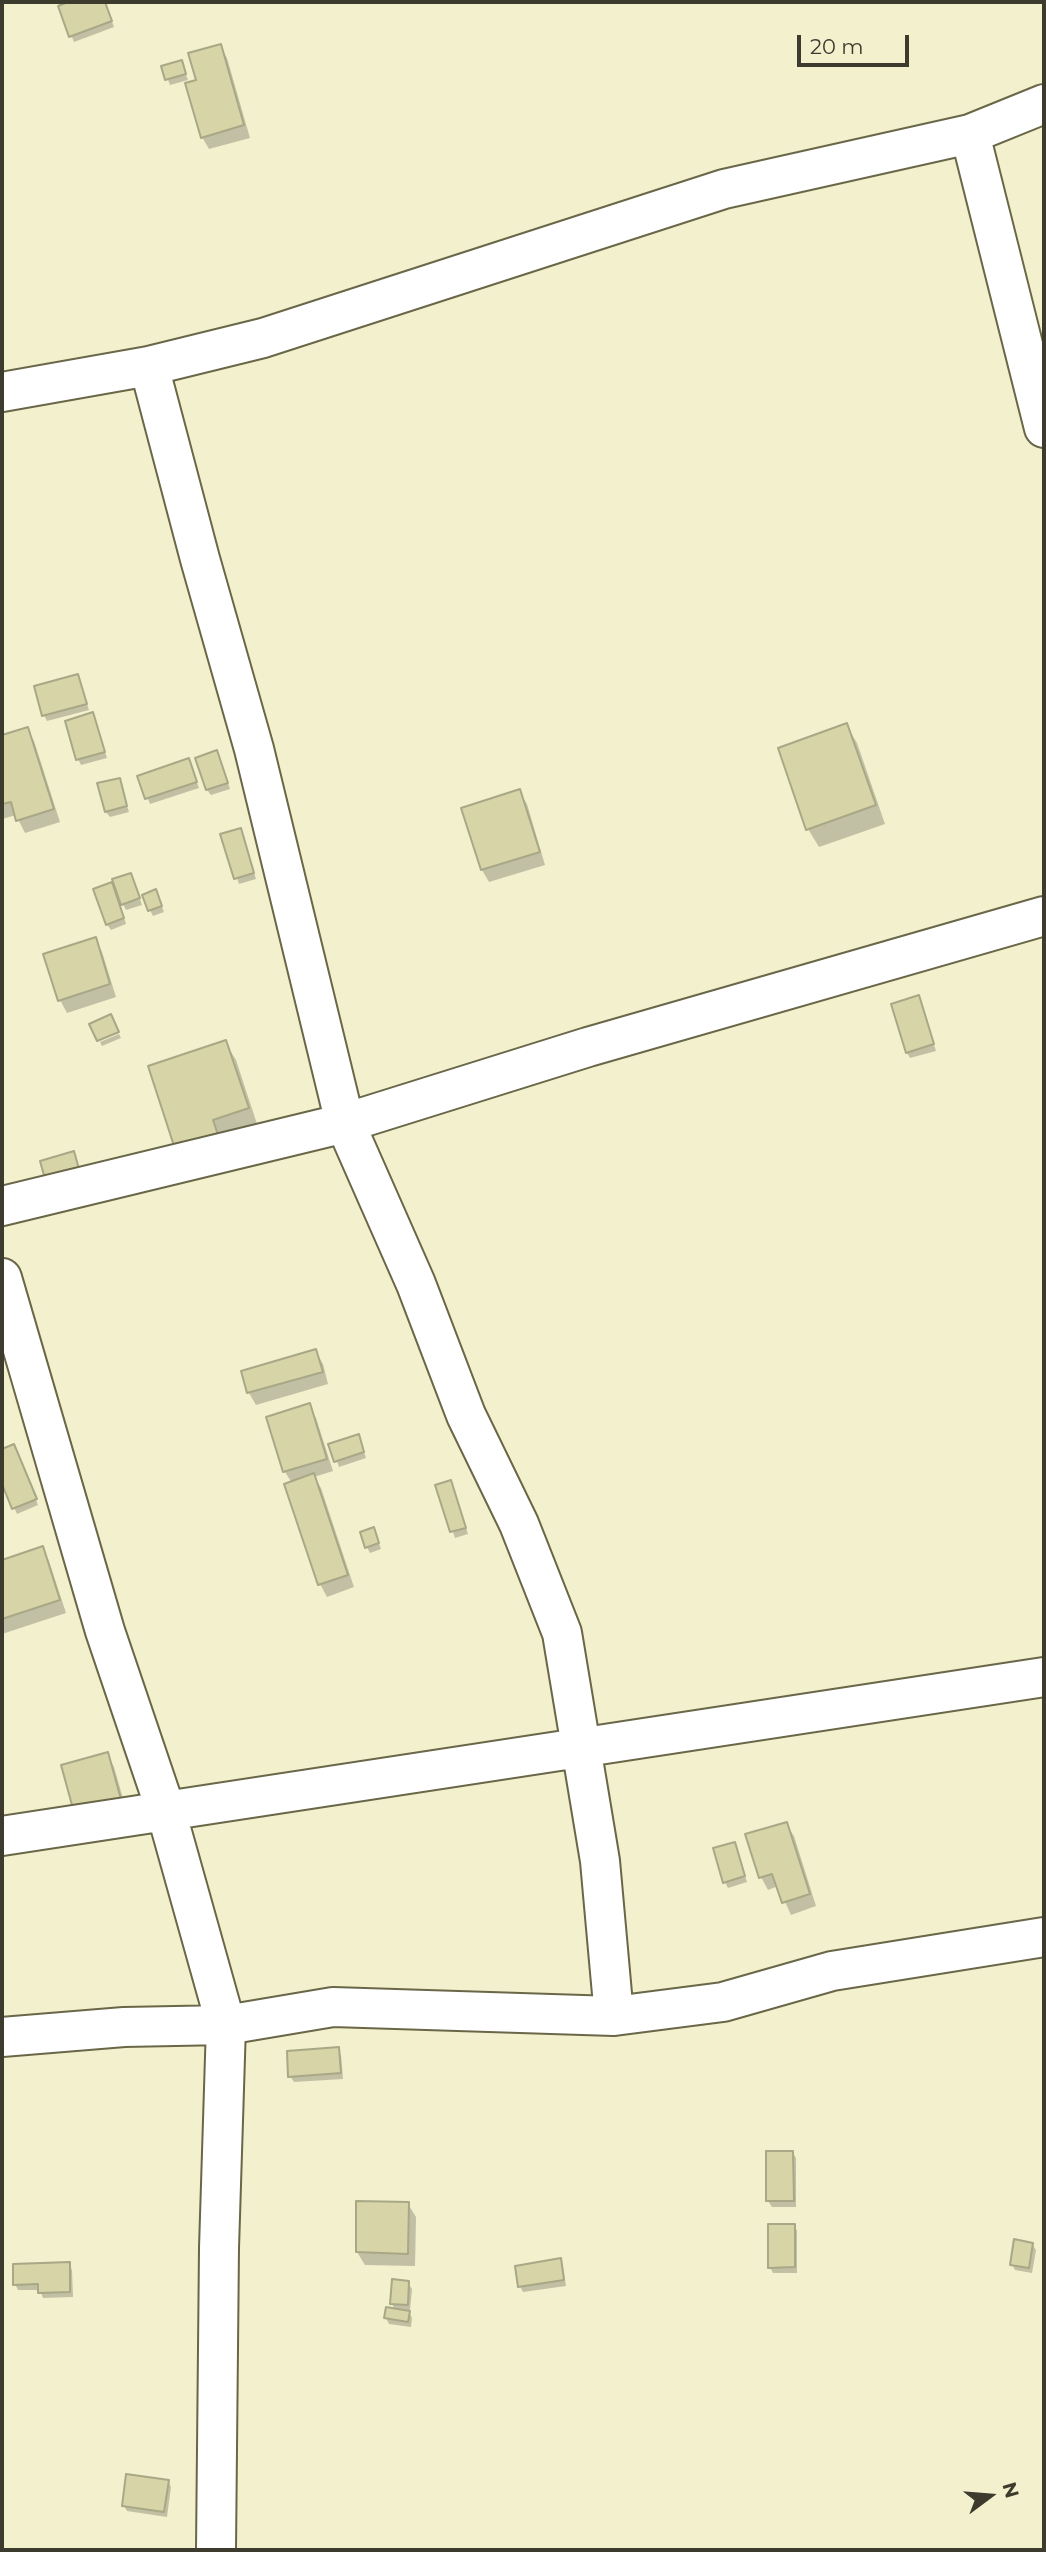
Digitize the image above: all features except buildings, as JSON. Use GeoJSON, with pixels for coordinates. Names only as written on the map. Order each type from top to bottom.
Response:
{"type":"FeatureCollection","features":[{"type":"Feature","properties":{"kind":"street"},"geometry":{"type":"LineString","coordinates":[[2,392],[149,366],[263,338],[724,189],[970,134],[1044,104]]}},
{"type":"Feature","properties":{"kind":"street"},"geometry":{"type":"LineString","coordinates":[[970,134],[1044,428]]}},
{"type":"Feature","properties":{"kind":"street"},"geometry":{"type":"LineString","coordinates":[[149,366],[254,749],[345,1124],[416,1284],[466,1415],[519,1524],[562,1633],[600,1861],[614,2016]]}},
{"type":"Feature","properties":{"kind":"street"},"geometry":{"type":"LineString","coordinates":[[2,1206],[345,1124],[588,1047],[1044,916]]}},
{"type":"Feature","properties":{"kind":"street"},"geometry":{"type":"LineString","coordinates":[[2,1278],[106,1631],[166,1811],[226,2025],[219,2248],[216,2550]]}},
{"type":"Feature","properties":{"kind":"street"},"geometry":{"type":"LineString","coordinates":[[2,1836],[1044,1676]]}},
{"type":"Feature","properties":{"kind":"street"},"geometry":{"type":"LineString","coordinates":[[2,2037],[124,2027],[226,2025],[333,2007],[614,2016],[723,2002],[832,1971],[1044,1937]]}}]}
